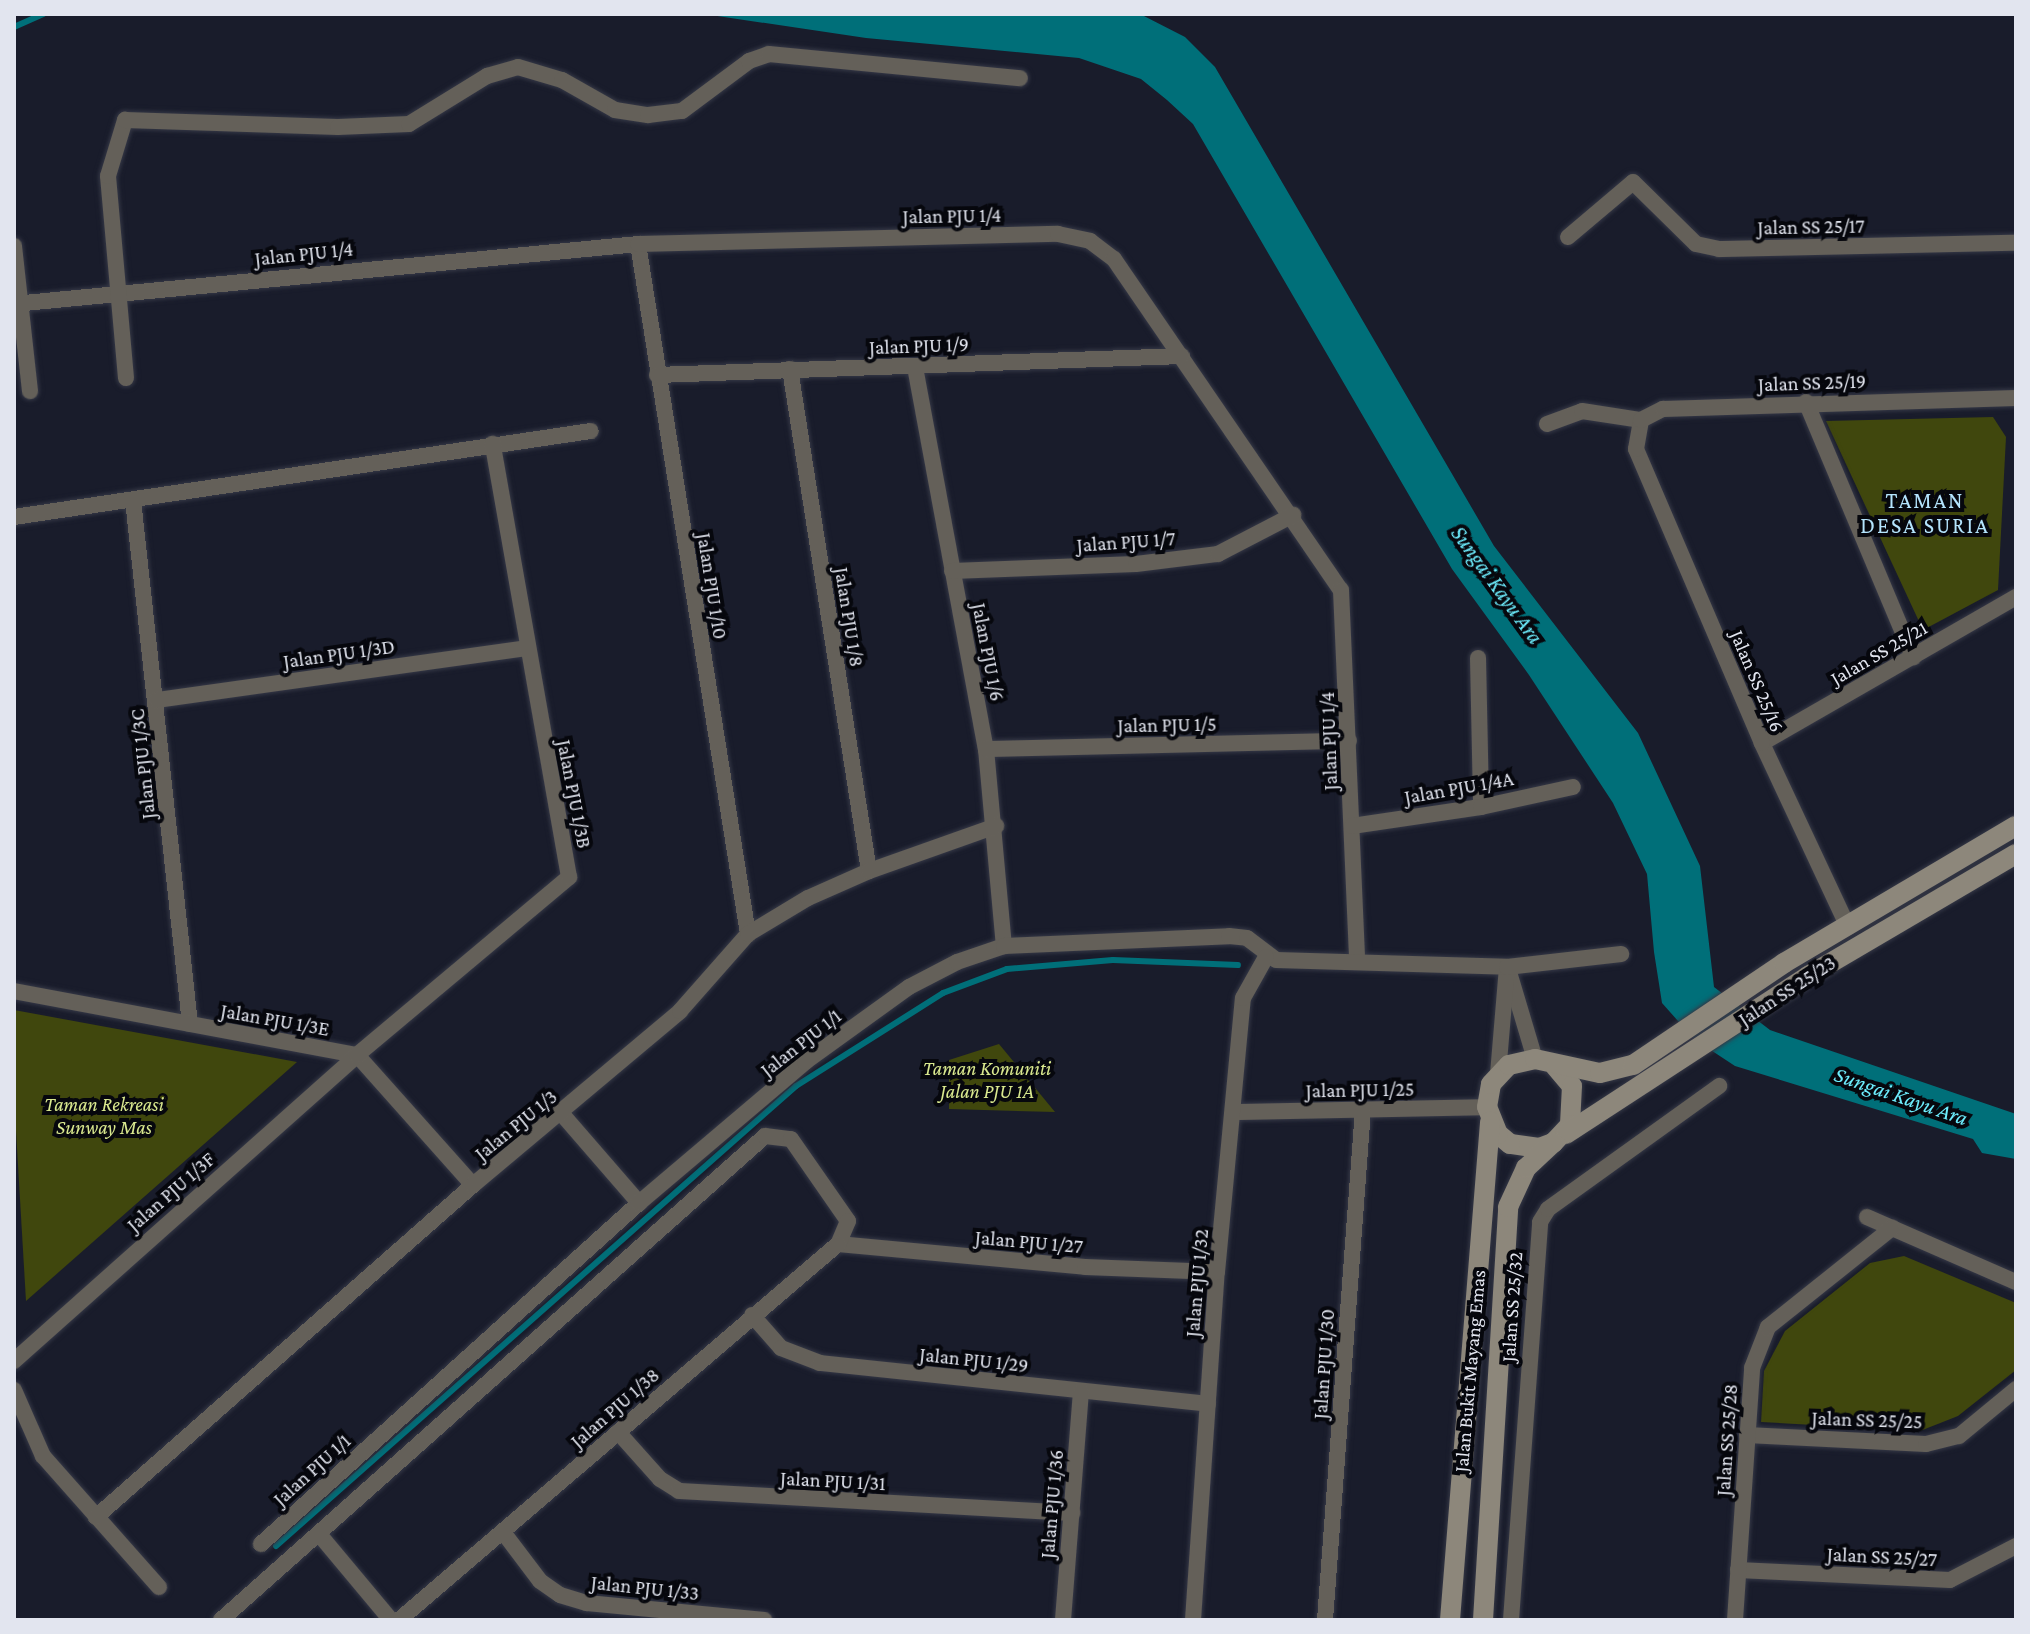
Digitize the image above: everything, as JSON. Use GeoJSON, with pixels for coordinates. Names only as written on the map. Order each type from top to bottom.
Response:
{"type":"FeatureCollection","features":[{"type":"Feature","properties":{"kind":"main road","name":"Jalan SS 25/23"},"geometry":{"type":"LineString","coordinates":[[1555,1066],[1600,1073],[1633,1065],[1784,963],[2016,826]]}},
{"type":"Feature","properties":{"kind":"main road","name":"Jalan SS 25/23"},"geometry":{"type":"LineString","coordinates":[[1558,1139],[1808,976],[2016,854]]}},
{"type":"Feature","properties":{"kind":"main road"},"geometry":{"type":"LineString","coordinates":[[1839,958],[1848,927]]}},
{"type":"Feature","properties":{"kind":"main road"},"geometry":{"type":"LineString","coordinates":[[1535,1059],[1555,1066],[1572,1086],[1575,1099],[1558,1139],[1539,1148],[1510,1144],[1488,1114],[1498,1074],[1521,1060],[1535,1059]]}},
{"type":"Feature","properties":{"kind":"main road","name":"Jalan Bukit Mayang Emas"},"geometry":{"type":"LineString","coordinates":[[1450,1620],[1488,1114]]}},
{"type":"Feature","properties":{"kind":"main road","name":"Jalan Bukit Mayang Emas"},"geometry":{"type":"LineString","coordinates":[[1483,1620],[1508,1207],[1526,1168],[1558,1139]]}},
{"type":"Feature","properties":{"kind":"street"},"geometry":{"type":"LineString","coordinates":[[126,378],[108,176],[125,120],[309,127],[409,124],[487,76],[518,67],[562,80],[615,110],[648,115],[682,111],[749,61],[769,54],[1020,78]]}},
{"type":"Feature","properties":{"kind":"street","name":"Jalan SS 25/17"},"geometry":{"type":"LineString","coordinates":[[1568,237],[1633,182],[1696,244],[1719,249],[2016,243]]}},
{"type":"Feature","properties":{"kind":"street","name":"Jalan PJU 1/4"},"geometry":{"type":"LineString","coordinates":[[17,304],[638,244],[1058,234],[1090,241],[1114,259],[1293,515],[1341,590],[1357,962]]}},
{"type":"Feature","properties":{"kind":"street","name":"Jalan PJU 1/10"},"geometry":{"type":"LineString","coordinates":[[638,244],[748,934]]}},
{"type":"Feature","properties":{"kind":"street"},"geometry":{"type":"LineString","coordinates":[[14,246],[17,304],[30,391]]}},
{"type":"Feature","properties":{"kind":"street","name":"Jalan PJU 1/9"},"geometry":{"type":"LineString","coordinates":[[657,375],[1182,356]]}},
{"type":"Feature","properties":{"kind":"street","name":"Jalan PJU 1/6"},"geometry":{"type":"LineString","coordinates":[[915,367],[986,749],[996,826],[1004,946]]}},
{"type":"Feature","properties":{"kind":"street","name":"Jalan PJU 1/8"},"geometry":{"type":"LineString","coordinates":[[790,369],[869,871]]}},
{"type":"Feature","properties":{"kind":"street","name":"Jalan SS 25/19"},"geometry":{"type":"LineString","coordinates":[[1641,420],[1663,409],[1806,402],[2016,398]]}},
{"type":"Feature","properties":{"kind":"street"},"geometry":{"type":"LineString","coordinates":[[1806,402],[1913,657]]}},
{"type":"Feature","properties":{"kind":"street"},"geometry":{"type":"LineString","coordinates":[[1547,424],[1582,411],[1641,420]]}},
{"type":"Feature","properties":{"kind":"street","name":"Jalan SS 25/16"},"geometry":{"type":"LineString","coordinates":[[1641,420],[1636,449],[1762,743],[1848,927]]}},
{"type":"Feature","properties":{"kind":"street"},"geometry":{"type":"LineString","coordinates":[[14,517],[591,431]]}},
{"type":"Feature","properties":{"kind":"street","name":"Jalan PJU 1/3B"},"geometry":{"type":"LineString","coordinates":[[357,1055],[569,877],[493,444]]}},
{"type":"Feature","properties":{"kind":"street","name":"Jalan PJU 1/3C"},"geometry":{"type":"LineString","coordinates":[[133,500],[190,1024]]}},
{"type":"Feature","properties":{"kind":"street","name":"Jalan PJU 1/7"},"geometry":{"type":"LineString","coordinates":[[952,571],[1136,564],[1218,554],[1293,515]]}},
{"type":"Feature","properties":{"kind":"street","name":"Jalan SS 25/21"},"geometry":{"type":"LineString","coordinates":[[1762,743],[2016,597]]}},
{"type":"Feature","properties":{"kind":"street","name":"Jalan PJU 1/3D"},"geometry":{"type":"LineString","coordinates":[[157,700],[527,648]]}},
{"type":"Feature","properties":{"kind":"street"},"geometry":{"type":"LineString","coordinates":[[1478,658],[1481,807]]}},
{"type":"Feature","properties":{"kind":"street","name":"Jalan PJU 1/5"},"geometry":{"type":"LineString","coordinates":[[986,749],[1349,741]]}},
{"type":"Feature","properties":{"kind":"street","name":"Jalan PJU 1/4A"},"geometry":{"type":"LineString","coordinates":[[1352,826],[1481,807],[1573,787]]}},
{"type":"Feature","properties":{"kind":"street","name":"Jalan PJU 1/3"},"geometry":{"type":"LineString","coordinates":[[96,1517],[473,1185],[562,1114],[680,1011],[748,934],[808,898],[869,871],[996,826]]}},
{"type":"Feature","properties":{"kind":"street","name":"Jalan PJU 1/1"},"geometry":{"type":"LineString","coordinates":[[261,1544],[639,1203],[805,1062],[909,987],[1004,946],[1229,936],[1247,938],[1266,957],[1507,967],[1621,954]]}},
{"type":"Feature","properties":{"kind":"street","name":"Jalan PJU 1/32"},"geometry":{"type":"LineString","coordinates":[[1193,1620],[1217,1272],[1243,998],[1266,957]]}},
{"type":"Feature","properties":{"kind":"street"},"geometry":{"type":"LineString","coordinates":[[1507,967],[1535,1059]]}},
{"type":"Feature","properties":{"kind":"street"},"geometry":{"type":"LineString","coordinates":[[1498,1074],[1507,967]]}},
{"type":"Feature","properties":{"kind":"street","name":"Jalan PJU 1/3E"},"geometry":{"type":"LineString","coordinates":[[14,991],[357,1055]]}},
{"type":"Feature","properties":{"kind":"street"},"geometry":{"type":"LineString","coordinates":[[357,1055],[473,1185]]}},
{"type":"Feature","properties":{"kind":"street","name":"Jalan PJU 1/3F"},"geometry":{"type":"LineString","coordinates":[[14,1361],[357,1055]]}},
{"type":"Feature","properties":{"kind":"street","name":"Jalan SS 25/32"},"geometry":{"type":"LineString","coordinates":[[1511,1620],[1540,1222],[1548,1209],[1719,1086]]}},
{"type":"Feature","properties":{"kind":"street","name":"Jalan PJU 1/25"},"geometry":{"type":"LineString","coordinates":[[1234,1112],[1363,1110],[1488,1114]]}},
{"type":"Feature","properties":{"kind":"street","name":"Jalan PJU 1/30"},"geometry":{"type":"LineString","coordinates":[[1325,1620],[1363,1110]]}},
{"type":"Feature","properties":{"kind":"street"},"geometry":{"type":"LineString","coordinates":[[562,1114],[639,1203]]}},
{"type":"Feature","properties":{"kind":"street","name":"Jalan PJU 1/38"},"geometry":{"type":"LineString","coordinates":[[319,1534],[765,1136],[791,1139],[848,1221],[838,1244],[399,1620]]}},
{"type":"Feature","properties":{"kind":"street"},"geometry":{"type":"LineString","coordinates":[[1867,1217],[2016,1282]]}},
{"type":"Feature","properties":{"kind":"street","name":"Jalan SS 25/28"},"geometry":{"type":"LineString","coordinates":[[1735,1620],[1752,1368],[1768,1327],[1892,1228]]}},
{"type":"Feature","properties":{"kind":"street","name":"Jalan PJU 1/27"},"geometry":{"type":"LineString","coordinates":[[838,1244],[1085,1267],[1217,1272]]}},
{"type":"Feature","properties":{"kind":"street","name":"Jalan PJU 1/29"},"geometry":{"type":"LineString","coordinates":[[752,1315],[781,1348],[820,1363],[1208,1404]]}},
{"type":"Feature","properties":{"kind":"street","name":"Jalan SS 25/25"},"geometry":{"type":"LineString","coordinates":[[1747,1435],[1926,1444],[1959,1436],[2016,1389]]}},
{"type":"Feature","properties":{"kind":"street"},"geometry":{"type":"LineString","coordinates":[[14,1390],[43,1456],[159,1587]]}},
{"type":"Feature","properties":{"kind":"street","name":"Jalan PJU 1/36"},"geometry":{"type":"LineString","coordinates":[[1063,1620],[1081,1392]]}},
{"type":"Feature","properties":{"kind":"street","name":"Jalan PJU 1/31"},"geometry":{"type":"LineString","coordinates":[[618,1432],[660,1479],[679,1491],[1072,1513]]}},
{"type":"Feature","properties":{"kind":"street","name":"Jalan PJU 1/33"},"geometry":{"type":"LineString","coordinates":[[503,1532],[540,1581],[560,1595],[587,1603],[764,1620]]}},
{"type":"Feature","properties":{"kind":"street"},"geometry":{"type":"LineString","coordinates":[[221,1620],[319,1534],[391,1620]]}},
{"type":"Feature","properties":{"kind":"street","name":"Jalan SS 25/27"},"geometry":{"type":"LineString","coordinates":[[1738,1570],[1950,1580],[2016,1546]]}},
{"type":"Feature","properties":{"kind":"green space"},"geometry":{"type":"Polygon","coordinates":[[[1993,417],[2006,437],[1998,590],[1923,630],[1826,421],[1993,417]]]}},
{"type":"Feature","properties":{"kind":"green space","name":"Taman Rekreasi Sunway Mas"},"geometry":{"type":"Polygon","coordinates":[[[14,1010],[297,1062],[26,1301],[14,1097],[14,1010]]]}},
{"type":"Feature","properties":{"kind":"green space","name":"Taman Komuniti Jalan PJU 1A"},"geometry":{"type":"Polygon","coordinates":[[[999,1044],[1055,1112],[949,1109],[949,1060],[999,1044]]]}},
{"type":"Feature","properties":{"kind":"green space"},"geometry":{"type":"Polygon","coordinates":[[[1904,1256],[2016,1303],[2016,1370],[1958,1416],[1920,1431],[1761,1422],[1764,1371],[1785,1331],[1870,1263],[1904,1256]]]}},
{"type":"Feature","properties":{"kind":"water","name":"Sungai Kayu Ara"},"geometry":{"type":"Polygon","coordinates":[[[704,14],[1140,14],[1185,37],[1215,67],[1494,546],[1638,733],[1700,866],[1714,987],[1770,1030],[2016,1114],[2016,1159],[1982,1153],[1973,1139],[1735,1066],[1694,1039],[1662,1003],[1647,874],[1613,803],[1529,675],[1452,569],[1193,124],[1167,100],[1141,79],[1079,58],[866,38],[704,14]]]}},
{"type":"Feature","properties":{"kind":"waterway"},"geometry":{"type":"LineString","coordinates":[[14,27],[43,14]]}},
{"type":"Feature","properties":{"kind":"waterway"},"geometry":{"type":"LineString","coordinates":[[276,1546],[796,1086],[943,993],[1007,969],[1113,960],[1238,965]]}},
{"type":"Feature","properties":{"kind":"district","name":"TAMAN DESA SURIA"},"geometry":{"type":"Point","coordinates":[1925,512]}}]}
